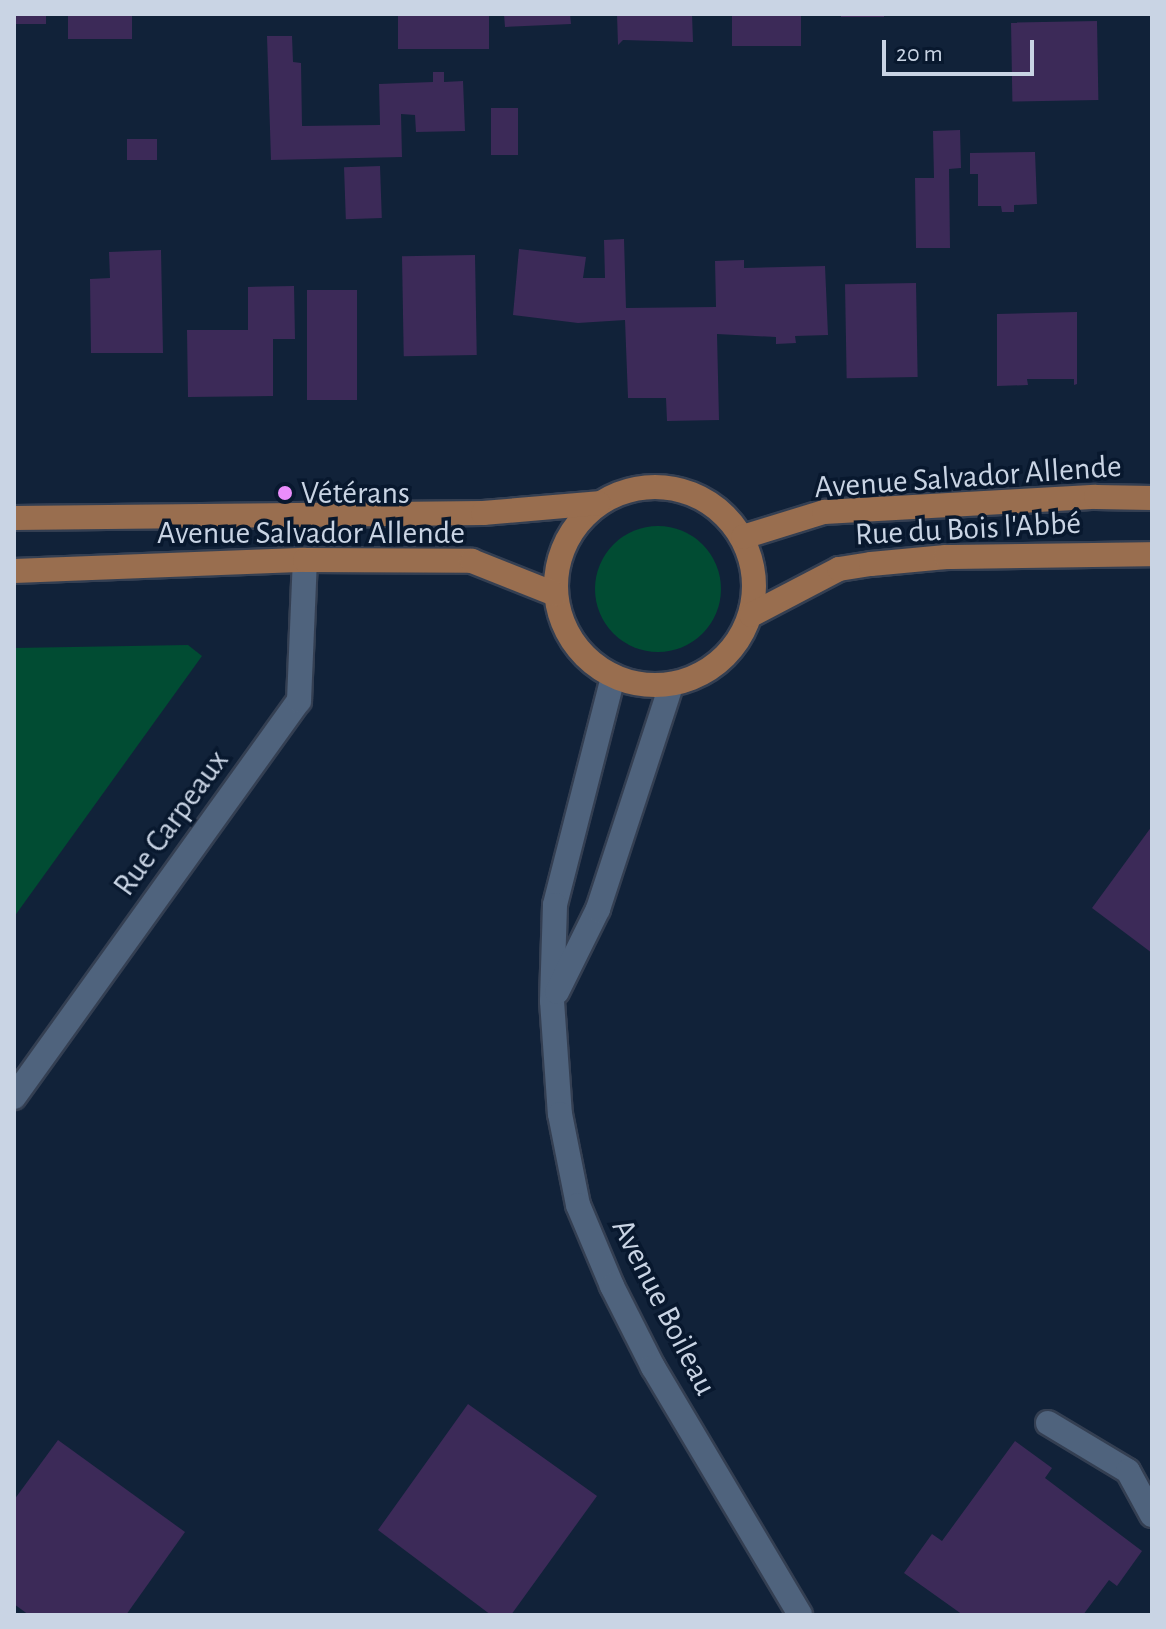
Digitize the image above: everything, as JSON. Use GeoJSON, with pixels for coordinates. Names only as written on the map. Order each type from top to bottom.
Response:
{"type":"FeatureCollection","features":[{"type":"Feature","properties":{"kind":"main road"},"geometry":{"type":"LineString","coordinates":[[637,487],[679,489],[716,506],[743,537],[755,575],[751,615],[739,640],[721,661],[698,676],[671,685],[642,685],[613,677],[585,657],[564,627],[555,594],[559,559],[574,527],[599,503],[637,487]]}},
{"type":"Feature","properties":{"kind":"main road","name":"Avenue Salvador Allende"},"geometry":{"type":"LineString","coordinates":[[743,537],[824,512],[1096,497],[1152,498]]}},
{"type":"Feature","properties":{"kind":"main road","name":"Avenue Salvador Allende"},"geometry":{"type":"LineString","coordinates":[[14,518],[483,513],[599,503]]}},
{"type":"Feature","properties":{"kind":"main road","name":"Rue du Bois l'Abbé"},"geometry":{"type":"LineString","coordinates":[[751,615],[839,569],[871,564],[946,557],[1152,554]]}},
{"type":"Feature","properties":{"kind":"main road","name":"Avenue Salvador Allende"},"geometry":{"type":"LineString","coordinates":[[14,571],[305,560],[472,561],[555,594]]}},
{"type":"Feature","properties":{"kind":"street","name":"Rue Carpeaux"},"geometry":{"type":"LineString","coordinates":[[14,1097],[299,701],[305,560]]}},
{"type":"Feature","properties":{"kind":"street","name":"Avenue Boileau"},"geometry":{"type":"LineString","coordinates":[[613,677],[555,905],[552,1001],[560,1114],[578,1205],[612,1286],[653,1367],[800,1615]]}},
{"type":"Feature","properties":{"kind":"street"},"geometry":{"type":"LineString","coordinates":[[552,1001],[598,909],[671,685]]}},
{"type":"Feature","properties":{"kind":"street"},"geometry":{"type":"LineString","coordinates":[[1048,1423],[1128,1471],[1152,1515]]}},
{"type":"Feature","properties":{"kind":"green space"},"geometry":{"type":"Polygon","coordinates":[[[658,526],[682,531],[702,545],[716,565],[721,589],[716,613],[702,633],[682,647],[658,652],[634,647],[614,633],[600,613],[595,589],[600,565],[614,545],[634,531],[658,526]]]}},
{"type":"Feature","properties":{"kind":"green space"},"geometry":{"type":"Polygon","coordinates":[[[188,645],[202,656],[14,917],[14,648],[188,645]]]}},
{"type":"Feature","properties":{"kind":"building"},"geometry":{"type":"Polygon","coordinates":[[[14,14],[46,14],[46,24],[14,24],[14,14]]]}},
{"type":"Feature","properties":{"kind":"building"},"geometry":{"type":"Polygon","coordinates":[[[68,14],[132,14],[132,39],[68,39],[68,14]]]}},
{"type":"Feature","properties":{"kind":"building"},"geometry":{"type":"Polygon","coordinates":[[[398,14],[489,14],[489,49],[398,49],[398,14]]]}},
{"type":"Feature","properties":{"kind":"building"},"geometry":{"type":"Polygon","coordinates":[[[504,14],[570,14],[571,24],[505,27],[504,14]]]}},
{"type":"Feature","properties":{"kind":"building"},"geometry":{"type":"Polygon","coordinates":[[[617,14],[692,14],[693,42],[623,40],[618,45],[617,14]]]}},
{"type":"Feature","properties":{"kind":"building"},"geometry":{"type":"Polygon","coordinates":[[[732,14],[801,14],[801,46],[732,46],[732,14]]]}},
{"type":"Feature","properties":{"kind":"building"},"geometry":{"type":"Polygon","coordinates":[[[841,14],[884,14],[884,17],[841,17],[841,14]]]}},
{"type":"Feature","properties":{"kind":"building"},"geometry":{"type":"Polygon","coordinates":[[[1097,21],[1098,100],[1012,101],[1011,23],[1097,21]]]}},
{"type":"Feature","properties":{"kind":"building"},"geometry":{"type":"Polygon","coordinates":[[[267,36],[292,36],[293,62],[301,63],[302,126],[380,125],[379,84],[433,82],[433,72],[444,72],[444,82],[463,81],[465,131],[416,132],[415,115],[401,114],[402,157],[271,160],[267,36]]]}},
{"type":"Feature","properties":{"kind":"building"},"geometry":{"type":"Polygon","coordinates":[[[491,108],[518,108],[518,155],[491,155],[491,108]]]}},
{"type":"Feature","properties":{"kind":"building"},"geometry":{"type":"Polygon","coordinates":[[[960,130],[961,168],[949,169],[950,248],[916,248],[915,178],[934,178],[933,131],[960,130]]]}},
{"type":"Feature","properties":{"kind":"building"},"geometry":{"type":"Polygon","coordinates":[[[127,139],[157,139],[157,160],[127,160],[127,139]]]}},
{"type":"Feature","properties":{"kind":"building"},"geometry":{"type":"Polygon","coordinates":[[[1035,152],[1037,204],[1014,205],[1014,212],[1002,212],[1001,206],[978,206],[978,174],[970,174],[970,153],[1035,152]]]}},
{"type":"Feature","properties":{"kind":"building"},"geometry":{"type":"Polygon","coordinates":[[[380,166],[382,218],[346,219],[344,167],[380,166]]]}},
{"type":"Feature","properties":{"kind":"building"},"geometry":{"type":"Polygon","coordinates":[[[624,239],[626,308],[716,307],[715,261],[744,260],[744,268],[825,266],[828,335],[795,336],[796,343],[776,344],[776,337],[717,334],[719,420],[667,421],[666,398],[628,398],[625,320],[578,323],[513,315],[519,249],[586,257],[583,278],[605,278],[604,240],[624,239]]]}},
{"type":"Feature","properties":{"kind":"building"},"geometry":{"type":"Polygon","coordinates":[[[161,250],[163,353],[91,353],[90,279],[110,278],[109,252],[161,250]]]}},
{"type":"Feature","properties":{"kind":"building"},"geometry":{"type":"Polygon","coordinates":[[[475,255],[477,355],[404,356],[402,256],[475,255]]]}},
{"type":"Feature","properties":{"kind":"building"},"geometry":{"type":"Polygon","coordinates":[[[916,283],[918,377],[847,378],[845,284],[916,283]]]}},
{"type":"Feature","properties":{"kind":"building"},"geometry":{"type":"Polygon","coordinates":[[[294,286],[295,339],[273,339],[273,396],[188,397],[187,330],[248,330],[248,287],[294,286]]]}},
{"type":"Feature","properties":{"kind":"building"},"geometry":{"type":"Polygon","coordinates":[[[307,290],[357,290],[357,400],[307,400],[307,290]]]}},
{"type":"Feature","properties":{"kind":"building"},"geometry":{"type":"Polygon","coordinates":[[[1077,312],[1077,384],[1074,385],[1074,379],[1027,379],[1028,385],[997,386],[997,314],[1077,312]]]}},
{"type":"Feature","properties":{"kind":"building"},"geometry":{"type":"Polygon","coordinates":[[[1152,826],[1152,953],[1092,908],[1152,826]]]}},
{"type":"Feature","properties":{"kind":"building"},"geometry":{"type":"Polygon","coordinates":[[[468,1404],[597,1496],[511,1615],[491,1615],[378,1530],[468,1404]]]}},
{"type":"Feature","properties":{"kind":"building"},"geometry":{"type":"Polygon","coordinates":[[[58,1440],[185,1532],[126,1615],[29,1615],[14,1604],[14,1500],[58,1440]]]}},
{"type":"Feature","properties":{"kind":"building"},"geometry":{"type":"Polygon","coordinates":[[[1015,1441],[1052,1468],[1045,1478],[1142,1551],[1117,1586],[1109,1580],[1083,1615],[963,1615],[904,1573],[932,1534],[942,1541],[1015,1441]]]}},
{"type":"Feature","properties":{"kind":"place","name":"Vétérans"},"geometry":{"type":"Point","coordinates":[285,493]}}]}
